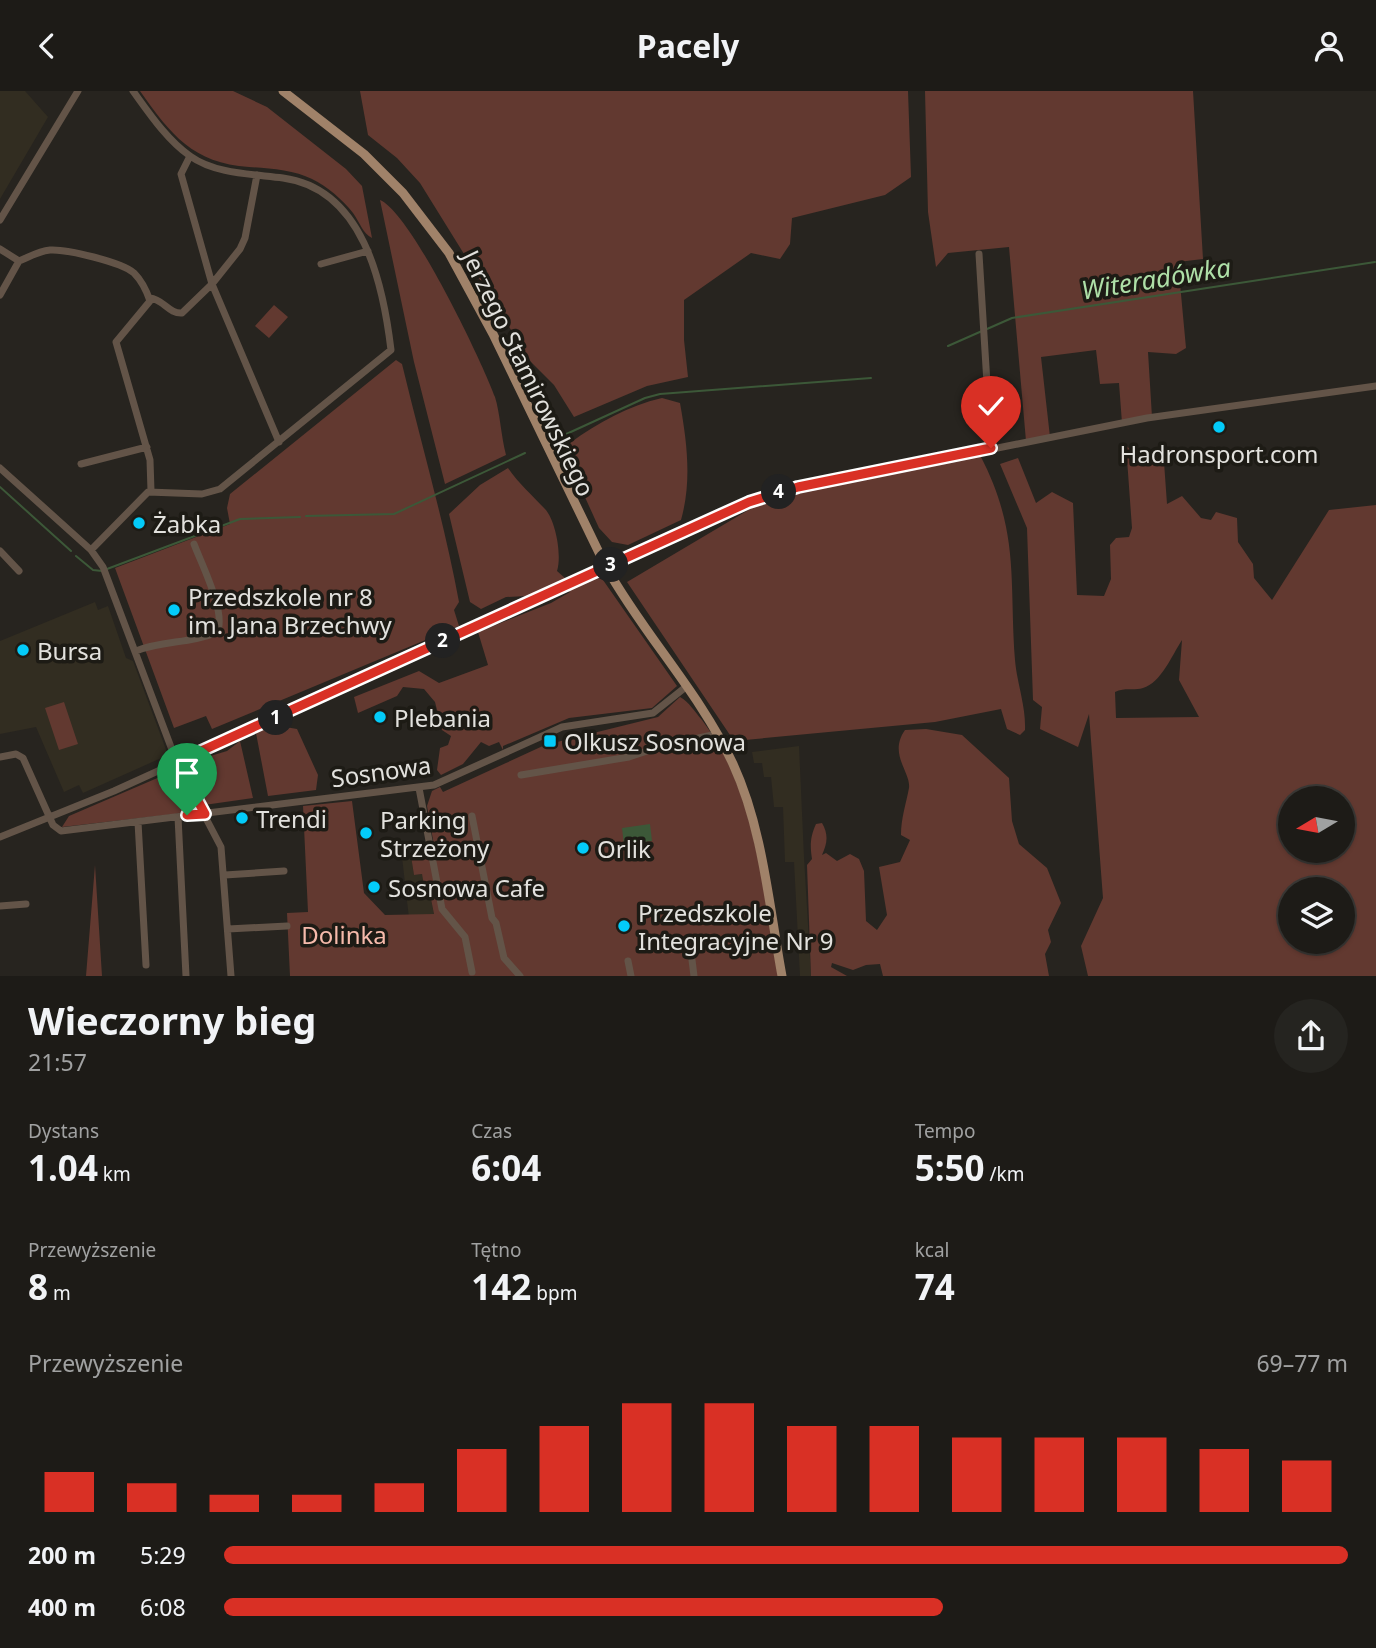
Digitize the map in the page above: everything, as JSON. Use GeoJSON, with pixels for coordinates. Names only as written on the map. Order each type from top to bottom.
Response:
{"type":"FeatureCollection","features":[{"type":"Feature","properties":{"kind":"main road","name":"Jerzego Stamirowskiego"},"geometry":{"type":"LineString","coordinates":[[283,91],[364,153],[430,225],[469,287],[542,441],[606,567],[630,608],[687,686],[733,764],[748,805],[782,976]]}},
{"type":"Feature","properties":{"kind":"street"},"geometry":{"type":"LineString","coordinates":[[0,220],[78,91]]}},
{"type":"Feature","properties":{"kind":"street"},"geometry":{"type":"LineString","coordinates":[[91,550],[151,491],[209,493],[229,482],[389,354],[390,338],[368,251],[343,210],[320,190],[298,181],[207,165],[190,156],[133,91]]}},
{"type":"Feature","properties":{"kind":"street"},"geometry":{"type":"LineString","coordinates":[[190,156],[181,174],[212,284],[279,442]]}},
{"type":"Feature","properties":{"kind":"street"},"geometry":{"type":"LineString","coordinates":[[149,298],[158,299],[174,312],[182,313],[212,284],[245,238],[257,175]]}},
{"type":"Feature","properties":{"kind":"street"},"geometry":{"type":"LineString","coordinates":[[0,249],[19,261]]}},
{"type":"Feature","properties":{"kind":"street"},"geometry":{"type":"LineString","coordinates":[[0,295],[19,261],[53,250],[114,263],[135,274],[149,298],[148,307],[116,342],[147,447],[151,491]]}},
{"type":"Feature","properties":{"kind":"street"},"geometry":{"type":"LineString","coordinates":[[321,264],[368,251]]}},
{"type":"Feature","properties":{"kind":"street"},"geometry":{"type":"LineString","coordinates":[[979,254],[991,448]]}},
{"type":"Feature","properties":{"kind":"street"},"geometry":{"type":"LineString","coordinates":[[0,837],[50,819],[775,493],[1147,418],[1376,386]]}},
{"type":"Feature","properties":{"kind":"street"},"geometry":{"type":"LineString","coordinates":[[81,464],[147,447]]}},
{"type":"Feature","properties":{"kind":"street"},"geometry":{"type":"LineString","coordinates":[[0,468],[91,550],[104,570],[177,762],[221,847],[231,976]]}},
{"type":"Feature","properties":{"kind":"street"},"geometry":{"type":"LineString","coordinates":[[136,651],[160,642],[198,639],[217,632],[220,627],[218,607],[194,544]]}},
{"type":"Feature","properties":{"kind":"street"},"geometry":{"type":"LineString","coordinates":[[0,551],[19,571]]}},
{"type":"Feature","properties":{"kind":"street","name":"Sosnowa"},"geometry":{"type":"LineString","coordinates":[[50,819],[61,831],[419,787],[447,781],[562,727],[653,713],[687,686]]}},
{"type":"Feature","properties":{"kind":"street"},"geometry":{"type":"LineString","coordinates":[[521,775],[629,757],[662,746],[717,734]]}},
{"type":"Feature","properties":{"kind":"street"},"geometry":{"type":"LineString","coordinates":[[0,757],[16,754],[23,758],[50,819]]}},
{"type":"Feature","properties":{"kind":"street"},"geometry":{"type":"LineString","coordinates":[[419,787],[442,909],[465,937],[472,972]]}},
{"type":"Feature","properties":{"kind":"street"},"geometry":{"type":"LineString","coordinates":[[472,816],[492,918],[496,923],[505,958],[520,976]]}},
{"type":"Feature","properties":{"kind":"street"},"geometry":{"type":"LineString","coordinates":[[178,817],[186,976]]}},
{"type":"Feature","properties":{"kind":"street"},"geometry":{"type":"LineString","coordinates":[[138,822],[146,965]]}},
{"type":"Feature","properties":{"kind":"street"},"geometry":{"type":"LineString","coordinates":[[225,875],[284,871]]}},
{"type":"Feature","properties":{"kind":"street"},"geometry":{"type":"LineString","coordinates":[[0,906],[26,904]]}},
{"type":"Feature","properties":{"kind":"street"},"geometry":{"type":"LineString","coordinates":[[228,929],[287,926]]}},
{"type":"Feature","properties":{"kind":"street"},"geometry":{"type":"LineString","coordinates":[[692,960],[694,976]]}},
{"type":"Feature","properties":{"kind":"street"},"geometry":{"type":"LineString","coordinates":[[628,961],[631,976]]}},
{"type":"Feature","properties":{"kind":"shaded area"},"geometry":{"type":"Polygon","coordinates":[[[0,91],[25,91],[48,117],[0,199],[0,91]]]}},
{"type":"Feature","properties":{"kind":"shaded area"},"geometry":{"type":"Polygon","coordinates":[[[95,602],[98,610],[108,606],[126,658],[133,661],[168,755],[83,793],[79,785],[64,792],[36,727],[0,734],[0,641],[95,602]]]}},
{"type":"Feature","properties":{"kind":"shaded area"},"geometry":{"type":"Polygon","coordinates":[[[799,746],[811,976],[800,976],[794,862],[785,862],[783,807],[774,807],[771,777],[764,777],[762,763],[754,763],[752,752],[799,746]]]}},
{"type":"Feature","properties":{"kind":"shaded area"},"geometry":{"type":"Polygon","coordinates":[[[650,824],[652,841],[624,845],[622,828],[650,824]]]}},
{"type":"Feature","properties":{"kind":"shaded area"},"geometry":{"type":"Polygon","coordinates":[[[411,856],[414,875],[422,874],[428,884],[434,914],[409,918],[402,857],[411,856]]]}},
{"type":"Feature","properties":{"kind":"green space"},"geometry":{"type":"Polygon","coordinates":[[[140,91],[233,91],[267,107],[346,169],[362,186],[372,238],[344,203],[329,189],[312,179],[281,170],[230,164],[198,153],[173,133],[140,91]]]}},
{"type":"Feature","properties":{"kind":"green space"},"geometry":{"type":"Polygon","coordinates":[[[360,91],[908,91],[911,177],[885,195],[792,218],[790,244],[780,259],[751,253],[684,300],[688,377],[647,386],[574,417],[554,385],[531,362],[420,183],[397,158],[368,135],[360,91]]]}},
{"type":"Feature","properties":{"kind":"green space"},"geometry":{"type":"Polygon","coordinates":[[[925,91],[1193,91],[1203,259],[1178,262],[1186,348],[1176,354],[1148,352],[1152,417],[1122,423],[1119,383],[1100,384],[1096,350],[1041,357],[1050,437],[1026,441],[1009,247],[948,253],[936,267],[928,212],[925,91]]]}},
{"type":"Feature","properties":{"kind":"green space"},"geometry":{"type":"Polygon","coordinates":[[[380,200],[409,231],[427,259],[476,353],[497,403],[506,455],[445,484],[414,362],[380,200]]]}},
{"type":"Feature","properties":{"kind":"green space"},"geometry":{"type":"Polygon","coordinates":[[[274,305],[288,317],[269,338],[255,326],[274,305]]]}},
{"type":"Feature","properties":{"kind":"green space"},"geometry":{"type":"Polygon","coordinates":[[[396,360],[402,364],[439,512],[459,602],[454,610],[459,626],[212,729],[206,716],[174,728],[115,568],[230,524],[227,508],[230,494],[396,360]]]}},
{"type":"Feature","properties":{"kind":"green space"},"geometry":{"type":"Polygon","coordinates":[[[662,398],[680,403],[683,418],[687,476],[681,520],[628,545],[612,542],[599,528],[569,462],[570,443],[614,416],[637,405],[662,398]]]}},
{"type":"Feature","properties":{"kind":"green space"},"geometry":{"type":"Polygon","coordinates":[[[1126,445],[1136,456],[1159,452],[1164,462],[1167,504],[1182,496],[1201,518],[1211,520],[1216,512],[1237,518],[1238,542],[1253,564],[1254,578],[1272,600],[1329,510],[1376,505],[1376,976],[1088,976],[1081,946],[1103,898],[1089,714],[1078,747],[1040,729],[1042,707],[1033,700],[1027,528],[1000,464],[1018,458],[1036,503],[1052,492],[1073,503],[1077,595],[1104,596],[1111,579],[1110,545],[1116,538],[1129,537],[1132,528],[1126,445]],[[1182,640],[1155,681],[1139,689],[1115,692],[1116,718],[1199,717],[1179,680],[1182,640]]]}},
{"type":"Feature","properties":{"kind":"green space"},"geometry":{"type":"Polygon","coordinates":[[[980,455],[1002,508],[1007,532],[1015,660],[1025,730],[1020,735],[1007,729],[1001,709],[935,722],[734,741],[627,582],[772,496],[980,455]]]}},
{"type":"Feature","properties":{"kind":"green space"},"geometry":{"type":"Polygon","coordinates":[[[508,468],[549,514],[557,539],[557,571],[566,579],[527,596],[506,597],[481,609],[470,602],[449,514],[480,485],[508,468]]]}},
{"type":"Feature","properties":{"kind":"green space"},"geometry":{"type":"Polygon","coordinates":[[[596,577],[603,580],[677,686],[652,708],[569,718],[503,746],[503,750],[499,742],[489,746],[481,742],[463,764],[441,775],[437,770],[440,748],[448,745],[451,736],[442,730],[435,702],[424,689],[403,687],[397,696],[358,713],[354,697],[419,671],[439,683],[488,665],[478,632],[551,603],[570,592],[567,590],[596,577]]]}},
{"type":"Feature","properties":{"kind":"green space","name":"Dolinka"},"geometry":{"type":"Polygon","coordinates":[[[680,697],[702,720],[720,748],[746,810],[755,843],[778,976],[290,976],[287,913],[308,912],[303,806],[352,801],[364,893],[385,915],[434,914],[428,884],[424,885],[422,874],[414,875],[411,856],[435,851],[427,806],[432,791],[440,787],[443,792],[545,745],[658,717],[680,697]]]}},
{"type":"Feature","properties":{"kind":"green space"},"geometry":{"type":"Polygon","coordinates":[[[64,702],[78,744],[59,750],[45,708],[64,702]]]}},
{"type":"Feature","properties":{"kind":"green space"},"geometry":{"type":"Polygon","coordinates":[[[274,725],[297,729],[318,775],[316,790],[268,796],[256,733],[274,725]]]}},
{"type":"Feature","properties":{"kind":"green space"},"geometry":{"type":"Polygon","coordinates":[[[926,729],[962,735],[1009,778],[1012,821],[1019,844],[1047,868],[1061,903],[1048,930],[1051,942],[1045,954],[1049,976],[883,976],[880,964],[853,970],[832,963],[831,967],[847,976],[811,976],[807,865],[812,859],[811,841],[816,824],[822,823],[826,832],[822,855],[826,853],[837,861],[850,854],[859,859],[864,871],[866,921],[877,930],[887,915],[879,867],[900,862],[910,840],[901,835],[909,782],[899,755],[900,739],[905,730],[926,729]]]}},
{"type":"Feature","properties":{"kind":"green space"},"geometry":{"type":"Polygon","coordinates":[[[240,741],[253,798],[204,805],[200,787],[188,773],[187,766],[194,761],[227,751],[240,741]]]}},
{"type":"Feature","properties":{"kind":"green space"},"geometry":{"type":"Polygon","coordinates":[[[169,773],[176,773],[191,810],[62,827],[69,816],[169,773]]]}},
{"type":"Feature","properties":{"kind":"green space"},"geometry":{"type":"Polygon","coordinates":[[[95,865],[102,976],[86,976],[95,865]]]}},
{"type":"Feature","properties":{"kind":"waterway","name":"Witeradówka"},"geometry":{"type":"LineString","coordinates":[[987,329],[1012,318],[1375,262]]}},
{"type":"Feature","properties":{"kind":"waterway","name":"Witeradówka"},"geometry":{"type":"LineString","coordinates":[[948,346],[982,331]]}},
{"type":"Feature","properties":{"kind":"waterway","name":"Witeradówka"},"geometry":{"type":"LineString","coordinates":[[562,436],[645,398],[660,394],[871,378]]}},
{"type":"Feature","properties":{"kind":"waterway","name":"Witeradówka"},"geometry":{"type":"LineString","coordinates":[[306,516],[394,514],[525,453]]}},
{"type":"Feature","properties":{"kind":"waterway","name":"Witeradówka"},"geometry":{"type":"LineString","coordinates":[[0,487],[71,551]]}},
{"type":"Feature","properties":{"kind":"waterway","name":"Witeradówka"},"geometry":{"type":"LineString","coordinates":[[107,569],[240,519],[300,517]]}},
{"type":"Feature","properties":{"kind":"waterway","name":"Witeradówka"},"geometry":{"type":"LineString","coordinates":[[76,556],[93,570],[102,571]]}},
{"type":"Feature","properties":{"kind":"place","name":"Hadronsport.com"},"geometry":{"type":"Point","coordinates":[1219,427]}},
{"type":"Feature","properties":{"kind":"place","name":"Żabka"},"geometry":{"type":"Point","coordinates":[139,523]}},
{"type":"Feature","properties":{"kind":"place","name":"Przedszkole nr 8 im. Jana Brzechwy"},"geometry":{"type":"Point","coordinates":[174,610]}},
{"type":"Feature","properties":{"kind":"place","name":"Bursa"},"geometry":{"type":"Point","coordinates":[23,650]}},
{"type":"Feature","properties":{"kind":"place","name":"Plebania"},"geometry":{"type":"Point","coordinates":[380,717]}},
{"type":"Feature","properties":{"kind":"place","name":"Olkusz Sosnowa"},"geometry":{"type":"Point","coordinates":[550,741]}},
{"type":"Feature","properties":{"kind":"place","name":"Trendi"},"geometry":{"type":"Point","coordinates":[242,818]}},
{"type":"Feature","properties":{"kind":"place","name":"Parking Strzeżony"},"geometry":{"type":"Point","coordinates":[366,833]}},
{"type":"Feature","properties":{"kind":"place","name":"Orlik"},"geometry":{"type":"Point","coordinates":[583,848]}},
{"type":"Feature","properties":{"kind":"place","name":"Sosnowa Cafe"},"geometry":{"type":"Point","coordinates":[374,887]}},
{"type":"Feature","properties":{"kind":"place","name":"Przedszkole Integracyjne Nr 9"},"geometry":{"type":"Point","coordinates":[624,926]}},
{"type":"Feature","properties":{"kind":"route"},"geometry":{"type":"LineString","coordinates":[[187,815],[205,814],[177,762],[190,756],[749,502],[798,487],[991,448]]}}]}
